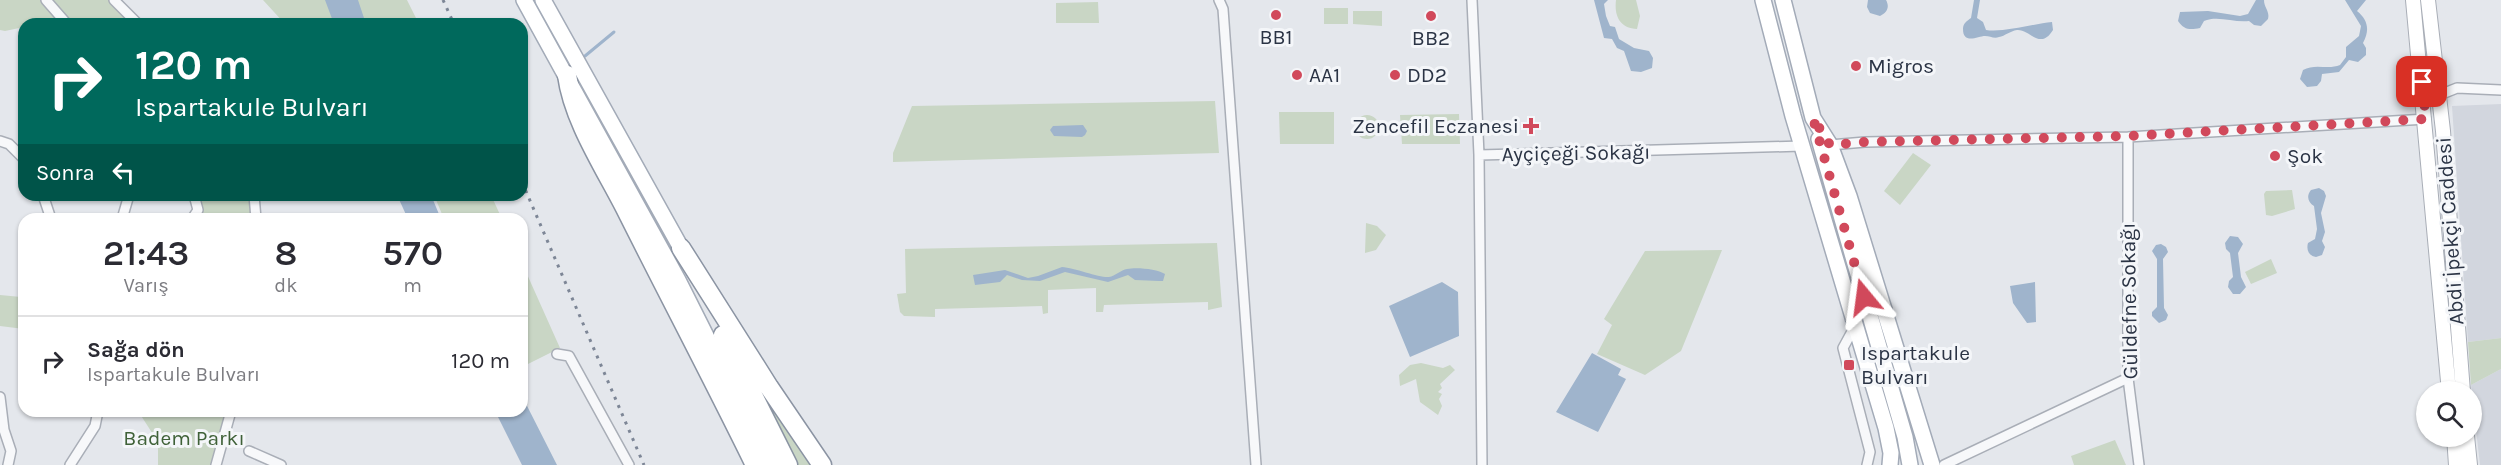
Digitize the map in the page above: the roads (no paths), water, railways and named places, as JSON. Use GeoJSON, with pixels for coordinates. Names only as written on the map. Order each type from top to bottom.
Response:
{"type":"FeatureCollection","features":[{"type":"Feature","properties":{"kind":"highway"},"geometry":{"type":"LineString","coordinates":[[567,75],[569,92],[574,105],[606,172],[760,465]]}},
{"type":"Feature","properties":{"kind":"highway"},"geometry":{"type":"LineString","coordinates":[[681,248],[687,269],[788,465]]}},
{"type":"Feature","properties":{"kind":"highway"},"geometry":{"type":"LineString","coordinates":[[681,248],[769,387],[822,465]]}},
{"type":"Feature","properties":{"kind":"main road"},"geometry":{"type":"LineString","coordinates":[[524,0],[567,75]]}},
{"type":"Feature","properties":{"kind":"main road"},"geometry":{"type":"LineString","coordinates":[[543,0],[681,248]]}},
{"type":"Feature","properties":{"kind":"main road"},"geometry":{"type":"LineString","coordinates":[[1762,0],[1802,146],[1886,428],[1891,453],[1890,465]]}},
{"type":"Feature","properties":{"kind":"main road"},"geometry":{"type":"LineString","coordinates":[[1783,0],[1813,118],[1905,437],[1910,465]]}},
{"type":"Feature","properties":{"kind":"main road"},"geometry":{"type":"LineString","coordinates":[[1813,118],[1830,145],[1863,242],[1932,465]]}},
{"type":"Feature","properties":{"kind":"street"},"geometry":{"type":"LineString","coordinates":[[46,0],[62,18]]}},
{"type":"Feature","properties":{"kind":"street"},"geometry":{"type":"LineString","coordinates":[[114,0],[132,18]]}},
{"type":"Feature","properties":{"kind":"street"},"geometry":{"type":"LineString","coordinates":[[1219,0],[1222,9],[1256,465]]}},
{"type":"Feature","properties":{"kind":"street"},"geometry":{"type":"LineString","coordinates":[[1472,0],[1479,155]]}},
{"type":"Feature","properties":{"kind":"street","name":"Abdi İpekçi Caddesi"},"geometry":{"type":"LineString","coordinates":[[2414,0],[2448,381]]}},
{"type":"Feature","properties":{"kind":"street","name":"Abdi İpekçi Caddesi"},"geometry":{"type":"LineString","coordinates":[[2428,0],[2437,96],[2443,131],[2462,381]]}},
{"type":"Feature","properties":{"kind":"street"},"geometry":{"type":"LineString","coordinates":[[2424,102],[2457,88],[2501,90]]}},
{"type":"Feature","properties":{"kind":"street"},"geometry":{"type":"LineString","coordinates":[[1830,145],[1865,142],[2128,136],[2426,119]]}},
{"type":"Feature","properties":{"kind":"street","name":"Güldefne Sokağı"},"geometry":{"type":"LineString","coordinates":[[2128,136],[2128,378],[2139,465]]}},
{"type":"Feature","properties":{"kind":"street"},"geometry":{"type":"LineString","coordinates":[[0,141],[9,144],[18,153]]}},
{"type":"Feature","properties":{"kind":"street","name":"Ayçiçeği Sokağı"},"geometry":{"type":"LineString","coordinates":[[1482,465],[1479,155],[1802,146]]}},
{"type":"Feature","properties":{"kind":"street"},"geometry":{"type":"LineString","coordinates":[[1855,326],[1843,348],[1870,452],[1867,465]]}},
{"type":"Feature","properties":{"kind":"street"},"geometry":{"type":"LineString","coordinates":[[557,354],[569,356],[618,441],[629,465]]}},
{"type":"Feature","properties":{"kind":"street"},"geometry":{"type":"LineString","coordinates":[[1944,465],[2128,378]]}},
{"type":"Feature","properties":{"kind":"street"},"geometry":{"type":"LineString","coordinates":[[0,397],[4,430],[11,451],[8,465]]}},
{"type":"Feature","properties":{"kind":"street"},"geometry":{"type":"LineString","coordinates":[[70,465],[95,426],[97,417]]}},
{"type":"Feature","properties":{"kind":"street"},"geometry":{"type":"LineString","coordinates":[[216,465],[229,417]]}},
{"type":"Feature","properties":{"kind":"street"},"geometry":{"type":"LineString","coordinates":[[2455,447],[2457,465]]}},
{"type":"Feature","properties":{"kind":"street"},"geometry":{"type":"LineString","coordinates":[[2468,447],[2470,465]]}},
{"type":"Feature","properties":{"kind":"street"},"geometry":{"type":"LineString","coordinates":[[249,451],[281,465]]}},
{"type":"Feature","properties":{"kind":"water"},"geometry":{"type":"Polygon","coordinates":[[[325,0],[358,0],[364,18],[332,18],[325,0]]]}},
{"type":"Feature","properties":{"kind":"water"},"geometry":{"type":"Polygon","coordinates":[[[1594,0],[1608,0],[1604,4],[1610,26],[1615,27],[1619,39],[1634,48],[1649,51],[1653,58],[1652,68],[1641,72],[1631,71],[1624,51],[1617,48],[1612,39],[1604,38],[1594,0]]]}},
{"type":"Feature","properties":{"kind":"water"},"geometry":{"type":"Polygon","coordinates":[[[1868,0],[1886,0],[1888,7],[1880,16],[1870,13],[1867,7],[1868,0]]]}},
{"type":"Feature","properties":{"kind":"water"},"geometry":{"type":"Polygon","coordinates":[[[1974,0],[1980,0],[1977,18],[1983,22],[1986,30],[1993,31],[2052,22],[2053,30],[2044,39],[2035,38],[2017,30],[1997,38],[1965,37],[1963,27],[1971,18],[1974,0]]]}},
{"type":"Feature","properties":{"kind":"water"},"geometry":{"type":"Polygon","coordinates":[[[2256,0],[2264,0],[2268,14],[2268,19],[2261,26],[2249,21],[2209,19],[2204,21],[2200,28],[2190,29],[2185,28],[2178,21],[2180,12],[2208,11],[2240,16],[2248,14],[2256,0]]]}},
{"type":"Feature","properties":{"kind":"water"},"geometry":{"type":"Polygon","coordinates":[[[2345,0],[2366,0],[2357,11],[2364,18],[2367,26],[2367,34],[2363,43],[2366,55],[2358,62],[2349,60],[2339,72],[2322,74],[2317,86],[2307,87],[2300,79],[2303,70],[2340,65],[2346,57],[2346,47],[2359,36],[2361,26],[2345,0]]]}},
{"type":"Feature","properties":{"kind":"water"},"geometry":{"type":"Polygon","coordinates":[[[1083,125],[1087,131],[1082,137],[1054,136],[1050,130],[1053,126],[1083,125]]]}},
{"type":"Feature","properties":{"kind":"water"},"geometry":{"type":"Polygon","coordinates":[[[2319,188],[2326,196],[2321,213],[2325,232],[2322,241],[2325,247],[2322,255],[2316,257],[2310,254],[2307,248],[2308,243],[2315,239],[2317,229],[2314,206],[2308,197],[2311,190],[2319,188]]]}},
{"type":"Feature","properties":{"kind":"water"},"geometry":{"type":"Polygon","coordinates":[[[400,201],[434,201],[438,213],[405,213],[400,201]]]}},
{"type":"Feature","properties":{"kind":"water"},"geometry":{"type":"Polygon","coordinates":[[[2230,236],[2238,237],[2243,244],[2238,253],[2241,277],[2246,287],[2240,294],[2233,294],[2228,287],[2233,277],[2230,253],[2225,243],[2230,236]]]}},
{"type":"Feature","properties":{"kind":"water"},"geometry":{"type":"Polygon","coordinates":[[[2161,244],[2168,252],[2163,259],[2164,308],[2168,315],[2166,320],[2159,323],[2152,316],[2152,312],[2157,307],[2157,259],[2152,251],[2156,245],[2161,244]]]}},
{"type":"Feature","properties":{"kind":"water"},"geometry":{"type":"Polygon","coordinates":[[[1062,267],[1105,277],[1131,268],[1165,274],[1163,281],[1135,280],[1128,275],[1108,282],[1065,272],[1040,281],[1022,280],[1007,275],[1000,282],[975,285],[973,275],[1005,270],[1028,278],[1062,267]]]}},
{"type":"Feature","properties":{"kind":"water"},"geometry":{"type":"Polygon","coordinates":[[[1442,282],[1458,292],[1459,336],[1410,357],[1389,306],[1442,282]]]}},
{"type":"Feature","properties":{"kind":"water"},"geometry":{"type":"Polygon","coordinates":[[[2035,282],[2036,322],[2027,323],[2013,303],[2010,286],[2035,282]]]}},
{"type":"Feature","properties":{"kind":"water"},"geometry":{"type":"Polygon","coordinates":[[[1592,353],[1621,369],[1618,375],[1626,379],[1598,432],[1556,412],[1592,353]]]}},
{"type":"Feature","properties":{"kind":"water"},"geometry":{"type":"Polygon","coordinates":[[[528,408],[557,465],[522,465],[498,417],[528,417],[528,408]]]}},
{"type":"Feature","properties":{"kind":"waterway"},"geometry":{"type":"LineString","coordinates":[[585,56],[614,32]]}},
{"type":"Feature","properties":{"kind":"railway"},"geometry":{"type":"LineString","coordinates":[[443,0],[451,18]]}},
{"type":"Feature","properties":{"kind":"railway"},"geometry":{"type":"LineString","coordinates":[[528,196],[644,465]]}},
{"type":"Feature","properties":{"kind":"place","name":"BB1"},"geometry":{"type":"Point","coordinates":[1276,15]}},
{"type":"Feature","properties":{"kind":"place","name":"BB2"},"geometry":{"type":"Point","coordinates":[1431,16]}},
{"type":"Feature","properties":{"kind":"place","name":"Migros"},"geometry":{"type":"Point","coordinates":[1856,66]}},
{"type":"Feature","properties":{"kind":"place","name":"AA1"},"geometry":{"type":"Point","coordinates":[1297,75]}},
{"type":"Feature","properties":{"kind":"place","name":"DD2"},"geometry":{"type":"Point","coordinates":[1395,75]}},
{"type":"Feature","properties":{"kind":"place","name":"Zencefil Eczanesi"},"geometry":{"type":"Point","coordinates":[1531,126]}},
{"type":"Feature","properties":{"kind":"place","name":"Şok"},"geometry":{"type":"Point","coordinates":[2275,156]}},
{"type":"Feature","properties":{"kind":"place","name":"Ispartakule Bulvarı"},"geometry":{"type":"Point","coordinates":[1849,365]}},
{"type":"Feature","properties":{"kind":"park label","name":"Badem Parkı"},"geometry":{"type":"Point","coordinates":[184,438]}}]}
